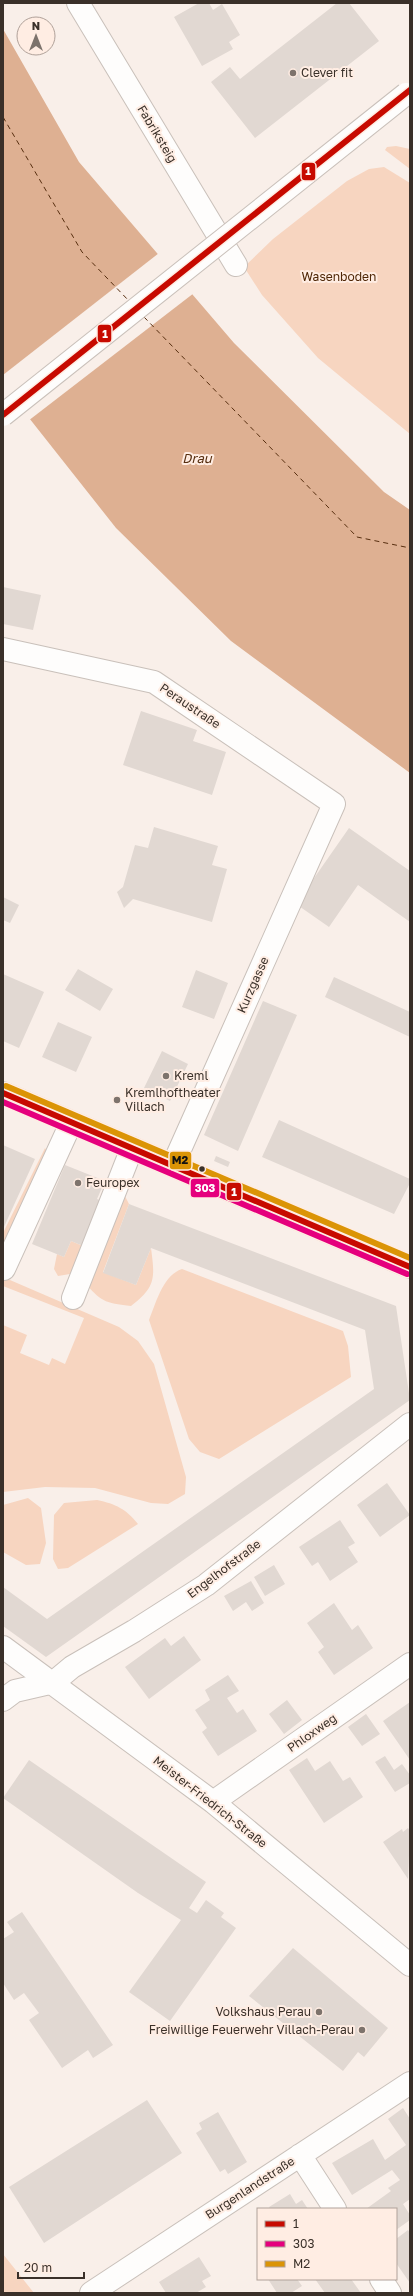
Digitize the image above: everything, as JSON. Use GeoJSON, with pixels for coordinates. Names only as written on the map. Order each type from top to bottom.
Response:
{"type":"FeatureCollection","features":[{"type":"Feature","properties":{"kind":"street","name":"Fabriksteig"},"geometry":{"type":"LineString","coordinates":[[78,3],[236,266]]}},
{"type":"Feature","properties":{"kind":"street"},"geometry":{"type":"LineString","coordinates":[[3,415],[408,92]]}},
{"type":"Feature","properties":{"kind":"street","name":"Peraustraße"},"geometry":{"type":"LineString","coordinates":[[3,649],[154,682],[334,804]]}},
{"type":"Feature","properties":{"kind":"street","name":"Kurzgasse"},"geometry":{"type":"LineString","coordinates":[[173,1165],[334,804]]}},
{"type":"Feature","properties":{"kind":"street"},"geometry":{"type":"LineString","coordinates":[[3,1094],[410,1267]]}},
{"type":"Feature","properties":{"kind":"street"},"geometry":{"type":"LineString","coordinates":[[4,1269],[71,1123]]}},
{"type":"Feature","properties":{"kind":"street"},"geometry":{"type":"LineString","coordinates":[[73,1298],[132,1148]]}},
{"type":"Feature","properties":{"kind":"street","name":"Engelhofstraße"},"geometry":{"type":"LineString","coordinates":[[3,1700],[15,1691],[54,1682],[72,1667],[134,1631],[206,1585],[410,1424]]}},
{"type":"Feature","properties":{"kind":"street","name":"Meister-Friedrich-Straße"},"geometry":{"type":"LineString","coordinates":[[3,1647],[54,1682],[213,1802],[410,1965]]}},
{"type":"Feature","properties":{"kind":"street","name":"Phloxweg"},"geometry":{"type":"LineString","coordinates":[[213,1802],[410,1664]]}},
{"type":"Feature","properties":{"kind":"street","name":"Burgenlandstraße"},"geometry":{"type":"LineString","coordinates":[[91,2293],[410,2083]]}},
{"type":"Feature","properties":{"kind":"street"},"geometry":{"type":"LineString","coordinates":[[300,2155],[334,2208]]}},
{"type":"Feature","properties":{"kind":"street"},"geometry":{"type":"LineString","coordinates":[[382,2280],[390,2293]]}},
{"type":"Feature","properties":{"kind":"green space"},"geometry":{"type":"Polygon","coordinates":[[[396,146],[410,149],[410,169],[385,150],[387,147],[396,146]]]}},
{"type":"Feature","properties":{"kind":"green space","name":"Wasenboden"},"geometry":{"type":"Polygon","coordinates":[[[384,167],[410,183],[410,434],[318,358],[262,295],[244,267],[273,239],[347,181],[369,169],[384,167]]]}},
{"type":"Feature","properties":{"kind":"green space"},"geometry":{"type":"Polygon","coordinates":[[[45,1148],[48,1153],[3,1255],[3,1233],[45,1148]]]}},
{"type":"Feature","properties":{"kind":"green space"},"geometry":{"type":"Polygon","coordinates":[[[122,1190],[129,1204],[103,1272],[136,1285],[151,1248],[153,1267],[152,1281],[145,1293],[131,1306],[111,1303],[101,1299],[87,1285],[122,1190]]]}},
{"type":"Feature","properties":{"kind":"green space"},"geometry":{"type":"Polygon","coordinates":[[[71,1241],[83,1246],[70,1274],[58,1276],[54,1269],[57,1254],[64,1257],[71,1241]]]}},
{"type":"Feature","properties":{"kind":"green space"},"geometry":{"type":"Polygon","coordinates":[[[182,1269],[343,1331],[348,1346],[351,1377],[219,1459],[200,1452],[189,1439],[149,1320],[165,1283],[175,1272],[182,1269]]]}},
{"type":"Feature","properties":{"kind":"green space"},"geometry":{"type":"Polygon","coordinates":[[[3,1277],[119,1327],[138,1341],[154,1364],[186,1477],[185,1494],[168,1504],[151,1503],[95,1488],[45,1487],[3,1492],[3,1325],[27,1335],[20,1353],[49,1365],[52,1358],[65,1364],[84,1318],[3,1286],[3,1277]]]}},
{"type":"Feature","properties":{"kind":"green space"},"geometry":{"type":"Polygon","coordinates":[[[28,1498],[41,1508],[46,1543],[40,1564],[26,1565],[3,1552],[3,1505],[28,1498]]]}},
{"type":"Feature","properties":{"kind":"green space"},"geometry":{"type":"Polygon","coordinates":[[[97,1500],[110,1503],[120,1508],[129,1514],[138,1524],[68,1568],[58,1569],[53,1559],[54,1515],[64,1503],[97,1500]]]}},
{"type":"Feature","properties":{"kind":"green space"},"geometry":{"type":"Polygon","coordinates":[[[3,2254],[34,2293],[3,2293],[3,2254]]]}},
{"type":"Feature","properties":{"kind":"water","name":"Drau"},"geometry":{"type":"Polygon","coordinates":[[[3,29],[16,52],[16,56],[18,56],[79,162],[234,343],[384,492],[410,510],[410,773],[231,641],[116,528],[3,385],[3,29]]]}},
{"type":"Feature","properties":{"kind":"pier"},"geometry":{"type":"Polygon","coordinates":[[[159,253],[194,293],[28,421],[3,388],[3,375],[159,253]]]}},
{"type":"Feature","properties":{"kind":"building"},"geometry":{"type":"Polygon","coordinates":[[[199,3],[209,3],[213,10],[222,4],[240,35],[229,42],[233,49],[202,66],[174,17],[199,3]]]}},
{"type":"Feature","properties":{"kind":"building","name":"Clever fit"},"geometry":{"type":"Polygon","coordinates":[[[337,3],[349,3],[379,41],[255,138],[211,82],[230,67],[240,79],[337,3]]]}},
{"type":"Feature","properties":{"kind":"building"},"geometry":{"type":"Polygon","coordinates":[[[3,587],[41,595],[33,630],[3,624],[3,587]]]}},
{"type":"Feature","properties":{"kind":"building"},"geometry":{"type":"Polygon","coordinates":[[[141,711],[197,730],[193,741],[226,752],[212,795],[123,765],[141,711]]]}},
{"type":"Feature","properties":{"kind":"building"},"geometry":{"type":"Polygon","coordinates":[[[154,827],[218,846],[212,865],[227,869],[212,922],[133,899],[124,908],[117,892],[123,887],[135,845],[148,848],[154,827]]]}},
{"type":"Feature","properties":{"kind":"building"},"geometry":{"type":"Polygon","coordinates":[[[349,828],[410,871],[410,922],[358,885],[329,927],[296,904],[349,828]]]}},
{"type":"Feature","properties":{"kind":"building"},"geometry":{"type":"Polygon","coordinates":[[[3,897],[19,905],[10,923],[3,920],[3,897]]]}},
{"type":"Feature","properties":{"kind":"building"},"geometry":{"type":"Polygon","coordinates":[[[78,969],[113,989],[100,1011],[65,990],[78,969]]]}},
{"type":"Feature","properties":{"kind":"building"},"geometry":{"type":"Polygon","coordinates":[[[196,970],[228,983],[214,1019],[182,1007],[196,970]]]}},
{"type":"Feature","properties":{"kind":"building"},"geometry":{"type":"Polygon","coordinates":[[[3,974],[44,992],[19,1048],[3,1041],[3,974]]]}},
{"type":"Feature","properties":{"kind":"building"},"geometry":{"type":"Polygon","coordinates":[[[334,977],[410,1012],[410,1037],[325,997],[334,977]]]}},
{"type":"Feature","properties":{"kind":"building"},"geometry":{"type":"Polygon","coordinates":[[[263,1001],[297,1015],[238,1151],[204,1135],[263,1001]]]}},
{"type":"Feature","properties":{"kind":"building"},"geometry":{"type":"Polygon","coordinates":[[[58,1022],[92,1037],[76,1072],[42,1057],[58,1022]]]}},
{"type":"Feature","properties":{"kind":"building","name":"Kreml"},"geometry":{"type":"Polygon","coordinates":[[[162,1051],[188,1064],[170,1101],[144,1088],[162,1051]]]}},
{"type":"Feature","properties":{"kind":"building"},"geometry":{"type":"Polygon","coordinates":[[[279,1120],[410,1179],[410,1183],[394,1214],[262,1157],[279,1120]]]}},
{"type":"Feature","properties":{"kind":"building"},"geometry":{"type":"Polygon","coordinates":[[[3,1145],[35,1159],[3,1229],[3,1145]]]}},
{"type":"Feature","properties":{"kind":"building"},"geometry":{"type":"Polygon","coordinates":[[[216,1156],[230,1162],[228,1167],[214,1161],[216,1156]]]}},
{"type":"Feature","properties":{"kind":"building"},"geometry":{"type":"Polygon","coordinates":[[[65,1165],[105,1181],[97,1199],[107,1203],[88,1248],[71,1241],[64,1257],[32,1244],[65,1165]]]}},
{"type":"Feature","properties":{"kind":"building"},"geometry":{"type":"Polygon","coordinates":[[[129,1204],[396,1306],[410,1400],[46,1657],[3,1626],[3,1587],[47,1619],[374,1389],[365,1330],[151,1248],[136,1285],[103,1273],[129,1204]]]}},
{"type":"Feature","properties":{"kind":"building"},"geometry":{"type":"Polygon","coordinates":[[[387,1483],[410,1515],[380,1537],[357,1505],[387,1483]]]}},
{"type":"Feature","properties":{"kind":"building"},"geometry":{"type":"Polygon","coordinates":[[[340,1520],[355,1543],[348,1547],[358,1562],[330,1581],[318,1562],[312,1566],[299,1547],[340,1520]]]}},
{"type":"Feature","properties":{"kind":"building"},"geometry":{"type":"Polygon","coordinates":[[[274,1565],[285,1584],[265,1596],[254,1577],[274,1565]]]}},
{"type":"Feature","properties":{"kind":"building"},"geometry":{"type":"Polygon","coordinates":[[[251,1581],[264,1603],[252,1611],[246,1602],[233,1611],[224,1596],[251,1581]]]}},
{"type":"Feature","properties":{"kind":"building"},"geometry":{"type":"Polygon","coordinates":[[[334,1603],[352,1630],[358,1625],[373,1648],[334,1675],[318,1652],[324,1647],[307,1623],[334,1603]]]}},
{"type":"Feature","properties":{"kind":"building"},"geometry":{"type":"Polygon","coordinates":[[[184,1636],[201,1660],[149,1699],[125,1667],[165,1638],[171,1646],[184,1636]]]}},
{"type":"Feature","properties":{"kind":"building"},"geometry":{"type":"Polygon","coordinates":[[[228,1675],[239,1691],[227,1698],[237,1713],[243,1709],[257,1731],[218,1756],[202,1732],[207,1728],[195,1710],[210,1700],[205,1690],[228,1675]]]}},
{"type":"Feature","properties":{"kind":"building"},"geometry":{"type":"Polygon","coordinates":[[[287,1700],[302,1720],[284,1734],[269,1714],[287,1700]]]}},
{"type":"Feature","properties":{"kind":"building"},"geometry":{"type":"Polygon","coordinates":[[[410,1702],[410,1760],[383,1721],[410,1702]]]}},
{"type":"Feature","properties":{"kind":"building"},"geometry":{"type":"Polygon","coordinates":[[[366,1714],[380,1734],[362,1746],[348,1727],[366,1714]]]}},
{"type":"Feature","properties":{"kind":"building"},"geometry":{"type":"Polygon","coordinates":[[[385,1756],[394,1770],[402,1764],[410,1775],[410,1783],[395,1792],[375,1762],[385,1756]]]}},
{"type":"Feature","properties":{"kind":"building"},"geometry":{"type":"Polygon","coordinates":[[[307,1758],[315,1771],[330,1761],[343,1781],[350,1777],[363,1797],[324,1823],[289,1770],[307,1758]]]}},
{"type":"Feature","properties":{"kind":"building"},"geometry":{"type":"Polygon","coordinates":[[[29,1760],[206,1882],[189,1908],[197,1913],[206,1900],[224,1913],[221,1917],[236,1928],[170,2021],[129,1992],[181,1920],[138,1893],[3,1798],[29,1760]]]}},
{"type":"Feature","properties":{"kind":"building"},"geometry":{"type":"Polygon","coordinates":[[[408,1828],[410,1831],[408,1879],[383,1842],[402,1829],[403,1832],[408,1828]]]}},
{"type":"Feature","properties":{"kind":"building"},"geometry":{"type":"Polygon","coordinates":[[[22,1912],[113,2045],[93,2058],[88,2050],[62,2068],[29,2020],[39,2013],[24,1993],[14,2000],[3,1983],[3,1939],[14,1932],[7,1922],[22,1912]]]}},
{"type":"Feature","properties":{"kind":"building","name":"Volkshaus Perau"},"geometry":{"type":"Polygon","coordinates":[[[293,1948],[388,2028],[364,2057],[358,2052],[343,2071],[249,1996],[293,1948]]]}},
{"type":"Feature","properties":{"kind":"building"},"geometry":{"type":"Polygon","coordinates":[[[147,2100],[182,2153],[44,2243],[9,2187],[147,2100]]]}},
{"type":"Feature","properties":{"kind":"building"},"geometry":{"type":"Polygon","coordinates":[[[403,2108],[410,2119],[410,2199],[403,2204],[410,2215],[410,2220],[397,2229],[397,2208],[367,2208],[391,2191],[388,2188],[400,2180],[392,2170],[352,2195],[332,2163],[373,2139],[385,2160],[406,2145],[388,2119],[403,2108]]]}},
{"type":"Feature","properties":{"kind":"building"},"geometry":{"type":"Polygon","coordinates":[[[218,2112],[247,2162],[228,2174],[225,2169],[220,2172],[196,2133],[202,2129],[199,2123],[218,2112]]]}},
{"type":"Feature","properties":{"kind":"building"},"geometry":{"type":"Polygon","coordinates":[[[290,2194],[296,2204],[302,2200],[307,2208],[270,2208],[290,2194]]]}},
{"type":"Feature","properties":{"kind":"building"},"geometry":{"type":"Polygon","coordinates":[[[408,2230],[410,2233],[410,2283],[397,2264],[397,2238],[408,2230]]]}},
{"type":"Feature","properties":{"kind":"building"},"geometry":{"type":"Polygon","coordinates":[[[199,2257],[211,2276],[202,2281],[206,2287],[196,2293],[166,2293],[159,2282],[199,2257]]]}},
{"type":"Feature","properties":{"kind":"building"},"geometry":{"type":"Polygon","coordinates":[[[269,2280],[298,2280],[302,2286],[291,2293],[277,2293],[269,2280]]]}},
{"type":"Feature","properties":{"kind":"building"},"geometry":{"type":"Polygon","coordinates":[[[316,2280],[352,2280],[361,2293],[325,2293],[316,2280]]]}},
{"type":"Feature","properties":{"kind":"ferry route"},"geometry":{"type":"LineString","coordinates":[[3,117],[82,252],[130,302]]}},
{"type":"Feature","properties":{"kind":"ferry route"},"geometry":{"type":"LineString","coordinates":[[144,317],[357,537],[410,548]]}},
{"type":"Feature","properties":{"kind":"transit line","name":"1"},"geometry":{"type":"LineString","coordinates":[[3,415],[410,90]]}},
{"type":"Feature","properties":{"kind":"transit line","name":"M2"},"geometry":{"type":"LineString","coordinates":[[6,1086],[410,1258]]}},
{"type":"Feature","properties":{"kind":"transit line","name":"1"},"geometry":{"type":"LineString","coordinates":[[3,1093],[410,1267]]}},
{"type":"Feature","properties":{"kind":"transit line","name":"303"},"geometry":{"type":"LineString","coordinates":[[3,1102],[407,1274]]}},
{"type":"Feature","properties":{"kind":"place","name":"Clever fit"},"geometry":{"type":"Point","coordinates":[293,73]}},
{"type":"Feature","properties":{"kind":"place","name":"Kreml"},"geometry":{"type":"Point","coordinates":[166,1076]}},
{"type":"Feature","properties":{"kind":"place","name":"Kremlhoftheater Villach"},"geometry":{"type":"Point","coordinates":[117,1100]}},
{"type":"Feature","properties":{"kind":"place","name":"Feuropex"},"geometry":{"type":"Point","coordinates":[78,1183]}},
{"type":"Feature","properties":{"kind":"place","name":"Volkshaus Perau"},"geometry":{"type":"Point","coordinates":[319,2012]}},
{"type":"Feature","properties":{"kind":"place","name":"Freiwillige Feuerwehr Villach-Perau"},"geometry":{"type":"Point","coordinates":[362,2030]}}]}
